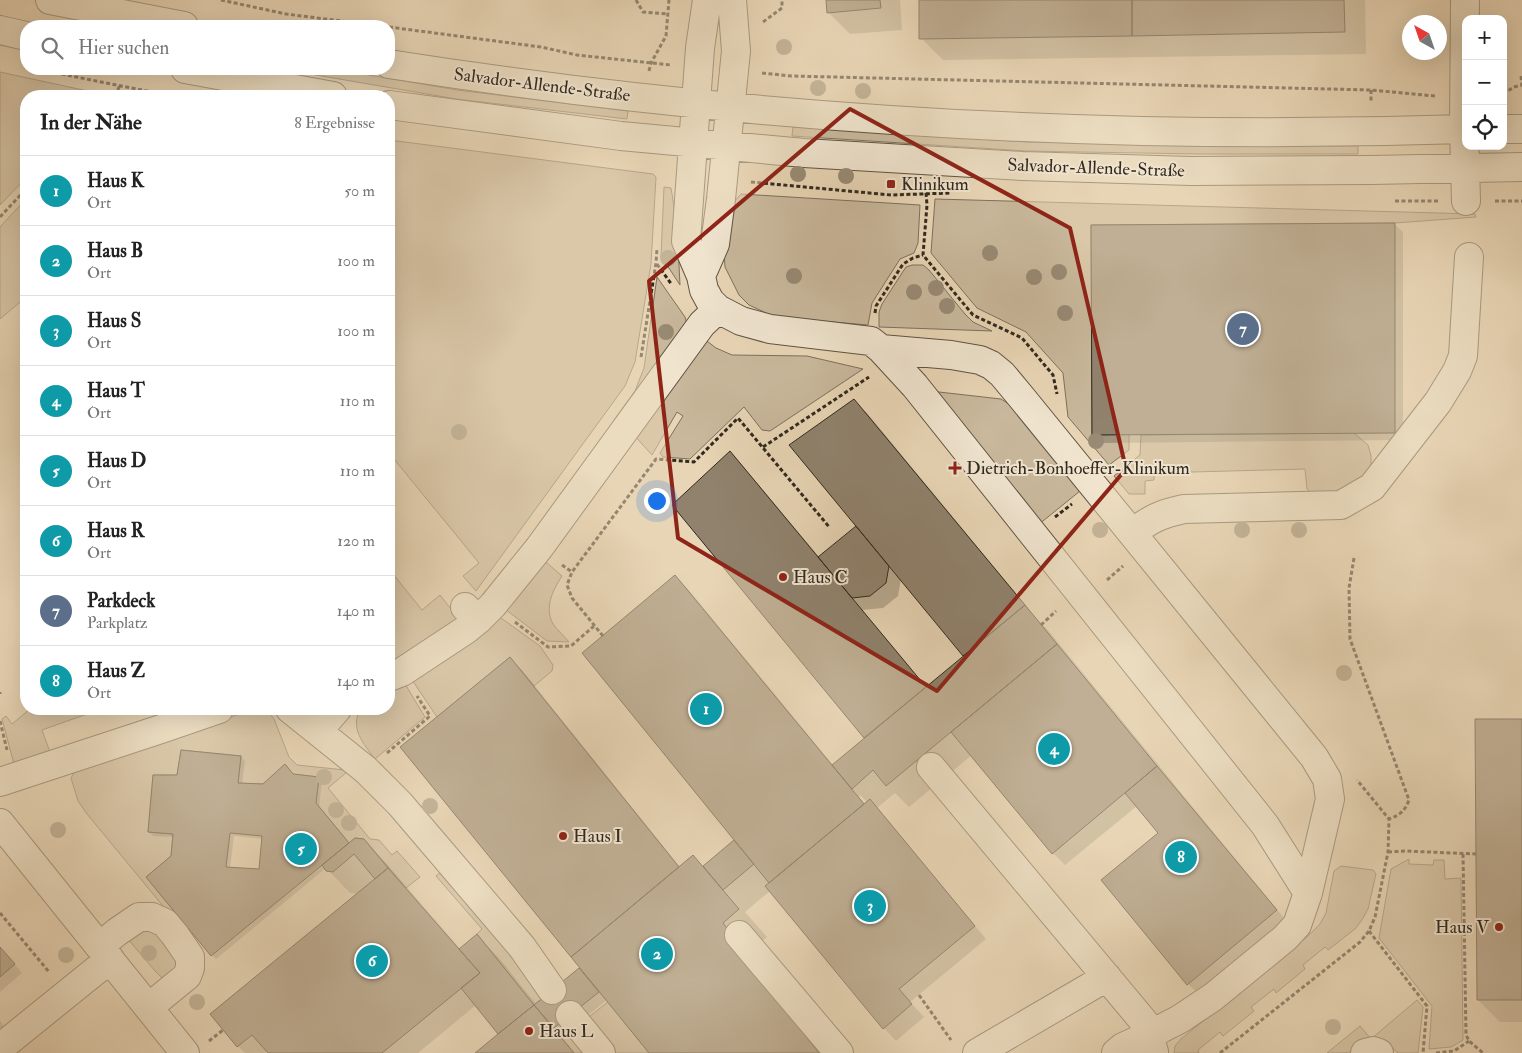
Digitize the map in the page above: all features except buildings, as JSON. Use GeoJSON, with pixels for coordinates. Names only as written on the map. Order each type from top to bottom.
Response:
{"type":"FeatureCollection","features":[{"type":"Feature","properties":{"kind":"street"},"geometry":{"type":"LineString","coordinates":[[50,0],[153,20]]}},
{"type":"Feature","properties":{"kind":"street"},"geometry":{"type":"LineString","coordinates":[[707,0],[700,48],[686,241],[710,301],[718,309],[741,321],[770,329],[881,350],[950,355],[980,360],[991,365],[1002,374],[1022,398],[1314,756],[1328,779],[1330,799],[1308,893],[1297,925],[1286,938],[1213,996],[1180,1019],[1152,1044],[1124,1046],[1116,1053]]}},
{"type":"Feature","properties":{"kind":"street"},"geometry":{"type":"LineString","coordinates":[[701,276],[715,244],[736,51],[732,0]]}},
{"type":"Feature","properties":{"kind":"street"},"geometry":{"type":"LineString","coordinates":[[1465,0],[1465,60]]}},
{"type":"Feature","properties":{"kind":"street"},"geometry":{"type":"LineString","coordinates":[[0,30],[20,35]]}},
{"type":"Feature","properties":{"kind":"street","name":"Salvador-Allende-Straße"},"geometry":{"type":"LineString","coordinates":[[395,65],[456,75],[622,96],[803,113],[1030,128],[1197,133],[1462,129]]}},
{"type":"Feature","properties":{"kind":"street"},"geometry":{"type":"LineString","coordinates":[[218,75],[300,90]]}},
{"type":"Feature","properties":{"kind":"street","name":"Salvador-Allende-Straße"},"geometry":{"type":"LineString","coordinates":[[395,106],[612,134],[804,153],[1022,166],[1192,170],[1522,167]]}},
{"type":"Feature","properties":{"kind":"street"},"geometry":{"type":"LineString","coordinates":[[1507,129],[1522,129]]}},
{"type":"Feature","properties":{"kind":"street"},"geometry":{"type":"LineString","coordinates":[[1466,150],[1466,201]]}},
{"type":"Feature","properties":{"kind":"street"},"geometry":{"type":"LineString","coordinates":[[1132,533],[1146,522],[1164,513],[1184,509],[1341,506],[1372,487],[1438,402],[1457,371],[1463,356],[1469,257]]}},
{"type":"Feature","properties":{"kind":"street"},"geometry":{"type":"LineString","coordinates":[[395,675],[467,629],[479,611],[539,548],[702,324],[718,309]]}},
{"type":"Feature","properties":{"kind":"street"},"geometry":{"type":"LineString","coordinates":[[881,350],[915,386],[1265,825],[1308,893]]}},
{"type":"Feature","properties":{"kind":"street"},"geometry":{"type":"LineString","coordinates":[[0,782],[201,715]]}},
{"type":"Feature","properties":{"kind":"street"},"geometry":{"type":"LineString","coordinates":[[298,715],[366,770],[400,804],[522,946],[552,990]]}},
{"type":"Feature","properties":{"kind":"street"},"geometry":{"type":"LineString","coordinates":[[318,731],[332,715]]}},
{"type":"Feature","properties":{"kind":"street"},"geometry":{"type":"LineString","coordinates":[[931,767],[1145,1023],[1152,1044]]}},
{"type":"Feature","properties":{"kind":"street"},"geometry":{"type":"LineString","coordinates":[[0,823],[149,1007],[197,1047]]}},
{"type":"Feature","properties":{"kind":"street"},"geometry":{"type":"LineString","coordinates":[[0,1048],[67,994],[105,952],[118,932],[139,917],[152,917],[165,923],[190,956],[190,968],[187,976],[149,1007]]}},
{"type":"Feature","properties":{"kind":"street"},"geometry":{"type":"LineString","coordinates":[[739,935],[839,1053]]}},
{"type":"Feature","properties":{"kind":"street"},"geometry":{"type":"LineString","coordinates":[[966,1049],[1107,977]]}},
{"type":"Feature","properties":{"kind":"street"},"geometry":{"type":"LineString","coordinates":[[570,1014],[601,1053]]}},
{"type":"Feature","properties":{"kind":"street"},"geometry":{"type":"LineString","coordinates":[[1365,1053],[1373,1051],[1379,1053]]}},
{"type":"Feature","properties":{"kind":"path"},"geometry":{"type":"LineString","coordinates":[[221,0],[286,14],[334,20]]}},
{"type":"Feature","properties":{"kind":"path"},"geometry":{"type":"LineString","coordinates":[[636,0],[643,12],[668,14]]}},
{"type":"Feature","properties":{"kind":"path"},"geometry":{"type":"LineString","coordinates":[[651,62],[666,36],[669,0]]}},
{"type":"Feature","properties":{"kind":"path"},"geometry":{"type":"LineString","coordinates":[[761,24],[782,8],[782,0]]}},
{"type":"Feature","properties":{"kind":"path"},"geometry":{"type":"LineString","coordinates":[[395,28],[541,47],[577,55],[699,67]]}},
{"type":"Feature","properties":{"kind":"path"},"geometry":{"type":"LineString","coordinates":[[762,66],[764,73]]}},
{"type":"Feature","properties":{"kind":"path"},"geometry":{"type":"LineString","coordinates":[[734,71],[790,76],[1371,90],[1462,97]]}},
{"type":"Feature","properties":{"kind":"path"},"geometry":{"type":"LineString","coordinates":[[71,75],[144,90]]}},
{"type":"Feature","properties":{"kind":"path"},"geometry":{"type":"LineString","coordinates":[[1507,91],[1522,85],[1521,76]]}},
{"type":"Feature","properties":{"kind":"path"},"geometry":{"type":"LineString","coordinates":[[118,90],[120,85]]}},
{"type":"Feature","properties":{"kind":"path"},"geometry":{"type":"LineString","coordinates":[[0,217],[20,195]]}},
{"type":"Feature","properties":{"kind":"path"},"geometry":{"type":"LineString","coordinates":[[641,358],[656,263],[657,245]]}},
{"type":"Feature","properties":{"kind":"path"},"geometry":{"type":"LineString","coordinates":[[763,447],[881,350],[874,325],[876,306],[903,264],[913,258],[924,255]]}},
{"type":"Feature","properties":{"kind":"path"},"geometry":{"type":"LineString","coordinates":[[603,636],[572,598],[567,585],[572,572],[656,459],[694,462],[738,418],[830,528]]}},
{"type":"Feature","properties":{"kind":"path"},"geometry":{"type":"LineString","coordinates":[[1354,558],[1349,588],[1350,639],[1409,800],[1406,809],[1400,815],[1389,819]]}},
{"type":"Feature","properties":{"kind":"path"},"geometry":{"type":"LineString","coordinates":[[479,611],[548,647],[571,646],[594,626]]}},
{"type":"Feature","properties":{"kind":"path"},"geometry":{"type":"LineString","coordinates":[[366,770],[430,716],[395,675]]}},
{"type":"Feature","properties":{"kind":"path"},"geometry":{"type":"LineString","coordinates":[[1388,852],[1476,854]]}},
{"type":"Feature","properties":{"kind":"path"},"geometry":{"type":"LineString","coordinates":[[1463,854],[1466,1035],[1469,1041],[1483,1053]]}},
{"type":"Feature","properties":{"kind":"path"},"geometry":{"type":"LineString","coordinates":[[0,914],[67,994]]}},
{"type":"Feature","properties":{"kind":"path"},"geometry":{"type":"LineString","coordinates":[[1368,931],[1427,1006],[1423,1053]]}},
{"type":"Feature","properties":{"kind":"path"},"geometry":{"type":"LineString","coordinates":[[919,995],[966,1049]]}},
{"type":"Feature","properties":{"kind":"path"},"geometry":{"type":"LineString","coordinates":[[197,1047],[223,1030]]}},
{"type":"Feature","properties":{"kind":"path"},"geometry":{"type":"LineString","coordinates":[[1436,1053],[1454,1050],[1469,1041]]}},
{"type":"Feature","properties":{"kind":"highlighted area"},"geometry":{"type":"Polygon","coordinates":[[[850,109],[1070,228],[1126,469],[937,691],[678,538],[649,281],[850,109]]]}},
{"type":"Feature","properties":{"kind":"shaded area"},"geometry":{"type":"Polygon","coordinates":[[[0,72],[83,90],[20,90],[20,184],[0,205],[0,72]]]}},
{"type":"Feature","properties":{"kind":"shaded area"},"geometry":{"type":"Polygon","coordinates":[[[316,75],[369,75],[457,90],[628,111],[627,119],[456,99],[316,75]]]}},
{"type":"Feature","properties":{"kind":"shaded area"},"geometry":{"type":"Polygon","coordinates":[[[793,127],[1028,142],[1358,146],[1358,154],[1026,151],[792,136],[793,127]]]}},
{"type":"Feature","properties":{"kind":"shaded area"},"geometry":{"type":"Polygon","coordinates":[[[395,141],[653,174],[656,177],[651,264],[635,362],[625,386],[476,591],[463,576],[479,563],[395,460],[395,141]]]}},
{"type":"Feature","properties":{"kind":"shaded area"},"geometry":{"type":"Polygon","coordinates":[[[664,187],[671,188],[677,225],[680,285],[661,256],[664,187]]]}},
{"type":"Feature","properties":{"kind":"shaded area"},"geometry":{"type":"Polygon","coordinates":[[[741,194],[920,205],[918,243],[914,253],[900,259],[872,303],[868,325],[775,317],[749,305],[739,295],[725,267],[724,253],[732,204],[741,194]]]}},
{"type":"Feature","properties":{"kind":"shaded area"},"geometry":{"type":"Polygon","coordinates":[[[935,199],[1475,214],[1476,217],[1395,223],[1091,225],[1092,435],[1129,434],[1129,450],[1109,465],[1068,417],[1063,373],[1026,332],[977,308],[931,253],[935,199]]]}},
{"type":"Feature","properties":{"kind":"shaded area"},"geometry":{"type":"Polygon","coordinates":[[[20,205],[20,302],[0,319],[0,227],[20,205]]]}},
{"type":"Feature","properties":{"kind":"shaded area"},"geometry":{"type":"Polygon","coordinates":[[[923,265],[973,322],[992,331],[879,327],[879,312],[882,304],[906,267],[923,265]]]}},
{"type":"Feature","properties":{"kind":"shaded area"},"geometry":{"type":"Polygon","coordinates":[[[657,277],[685,317],[687,324],[620,424],[614,420],[635,391],[644,368],[657,277]]]}},
{"type":"Feature","properties":{"kind":"shaded area"},"geometry":{"type":"Polygon","coordinates":[[[703,338],[716,348],[732,355],[807,356],[863,369],[770,431],[762,430],[744,407],[690,459],[663,457],[660,453],[683,416],[677,412],[652,455],[632,433],[703,338]]]}},
{"type":"Feature","properties":{"kind":"shaded area"},"geometry":{"type":"Polygon","coordinates":[[[930,391],[1001,399],[1012,406],[1080,491],[1038,525],[930,391]]]}},
{"type":"Feature","properties":{"kind":"shaded area"},"geometry":{"type":"Polygon","coordinates":[[[1354,433],[1368,445],[1371,466],[1364,476],[1350,487],[1333,493],[1312,494],[1307,489],[1305,469],[1154,473],[1154,480],[1145,481],[1145,494],[1129,494],[1114,476],[1140,455],[1141,435],[1354,433]]]}},
{"type":"Feature","properties":{"kind":"shaded area"},"geometry":{"type":"Polygon","coordinates":[[[542,561],[562,576],[553,593],[549,611],[553,624],[569,642],[547,641],[501,606],[542,561]]]}},
{"type":"Feature","properties":{"kind":"shaded area"},"geometry":{"type":"Polygon","coordinates":[[[395,576],[422,610],[440,595],[461,622],[395,666],[395,576]]]}},
{"type":"Feature","properties":{"kind":"shaded area"},"geometry":{"type":"Polygon","coordinates":[[[494,613],[540,646],[553,665],[552,671],[534,686],[510,657],[437,717],[408,674],[494,613]]]}},
{"type":"Feature","properties":{"kind":"shaded area"},"geometry":{"type":"Polygon","coordinates":[[[402,679],[425,717],[375,759],[359,736],[356,723],[357,716],[395,715],[395,682],[402,679]]]}},
{"type":"Feature","properties":{"kind":"shaded area"},"geometry":{"type":"Polygon","coordinates":[[[23,715],[84,715],[42,730],[51,755],[15,768],[2,719],[6,716],[12,724],[23,715]]]}},
{"type":"Feature","properties":{"kind":"shaded area"},"geometry":{"type":"Polygon","coordinates":[[[237,715],[271,715],[289,757],[297,765],[345,770],[347,772],[328,788],[370,839],[379,840],[392,855],[397,851],[420,877],[406,888],[364,839],[355,838],[349,843],[316,803],[319,777],[293,774],[285,764],[263,784],[238,783],[241,756],[181,750],[177,775],[153,775],[148,832],[173,834],[171,856],[146,877],[181,920],[177,923],[78,801],[71,778],[75,771],[237,715]]]}},
{"type":"Feature","properties":{"kind":"shaded area"},"geometry":{"type":"Polygon","coordinates":[[[1409,859],[1409,864],[1433,865],[1434,860],[1444,860],[1445,879],[1461,878],[1463,1040],[1451,1047],[1429,1049],[1432,1006],[1379,938],[1391,869],[1409,859]]]}},
{"type":"Feature","properties":{"kind":"shaded area"},"geometry":{"type":"Polygon","coordinates":[[[1341,866],[1373,870],[1376,874],[1368,909],[1355,929],[1328,950],[1325,947],[1303,965],[1305,969],[1276,993],[1274,989],[1251,1007],[1254,1011],[1223,1036],[1220,1032],[1198,1050],[1199,1053],[1174,1053],[1175,1046],[1181,1039],[1308,936],[1320,924],[1326,913],[1334,871],[1341,866]]]}},
{"type":"Feature","properties":{"kind":"shaded area"},"geometry":{"type":"Polygon","coordinates":[[[442,871],[487,916],[544,997],[534,1005],[477,934],[482,929],[436,876],[442,871]]]}},
{"type":"Feature","properties":{"kind":"shaded area"},"geometry":{"type":"Polygon","coordinates":[[[154,925],[180,962],[166,982],[127,938],[154,925]]]}},
{"type":"Feature","properties":{"kind":"shaded area"},"geometry":{"type":"Polygon","coordinates":[[[1417,1000],[1423,1007],[1418,1053],[1398,1053],[1387,1045],[1375,1044],[1351,1052],[1327,1053],[1360,1026],[1371,1039],[1417,1000]]]}},
{"type":"Feature","properties":{"kind":"shaded area"},"geometry":{"type":"Polygon","coordinates":[[[608,1002],[649,1053],[574,1053],[562,1038],[608,1002]]]}},
{"type":"Feature","properties":{"kind":"place","name":"Klinikum"},"geometry":{"type":"Point","coordinates":[891,184]}},
{"type":"Feature","properties":{"kind":"place","name":"Parkdeck"},"geometry":{"type":"Point","coordinates":[1243,329]}},
{"type":"Feature","properties":{"kind":"place","name":"Dietrich-Bonhoeffer-Klinikum"},"geometry":{"type":"Point","coordinates":[955,468]}},
{"type":"Feature","properties":{"kind":"place","name":"Haus C"},"geometry":{"type":"Point","coordinates":[783,577]}},
{"type":"Feature","properties":{"kind":"place","name":"Haus K"},"geometry":{"type":"Point","coordinates":[706,709]}},
{"type":"Feature","properties":{"kind":"place","name":"Haus T"},"geometry":{"type":"Point","coordinates":[1054,749]}},
{"type":"Feature","properties":{"kind":"place","name":"Haus I"},"geometry":{"type":"Point","coordinates":[563,836]}},
{"type":"Feature","properties":{"kind":"place","name":"Haus D"},"geometry":{"type":"Point","coordinates":[301,849]}},
{"type":"Feature","properties":{"kind":"place","name":"Haus Z"},"geometry":{"type":"Point","coordinates":[1181,857]}},
{"type":"Feature","properties":{"kind":"place","name":"Haus S"},"geometry":{"type":"Point","coordinates":[870,906]}},
{"type":"Feature","properties":{"kind":"place","name":"Haus V"},"geometry":{"type":"Point","coordinates":[1499,927]}},
{"type":"Feature","properties":{"kind":"place","name":"Haus B"},"geometry":{"type":"Point","coordinates":[657,954]}},
{"type":"Feature","properties":{"kind":"place","name":"Haus R"},"geometry":{"type":"Point","coordinates":[372,961]}},
{"type":"Feature","properties":{"kind":"place","name":"Haus L"},"geometry":{"type":"Point","coordinates":[529,1031]}}]}
